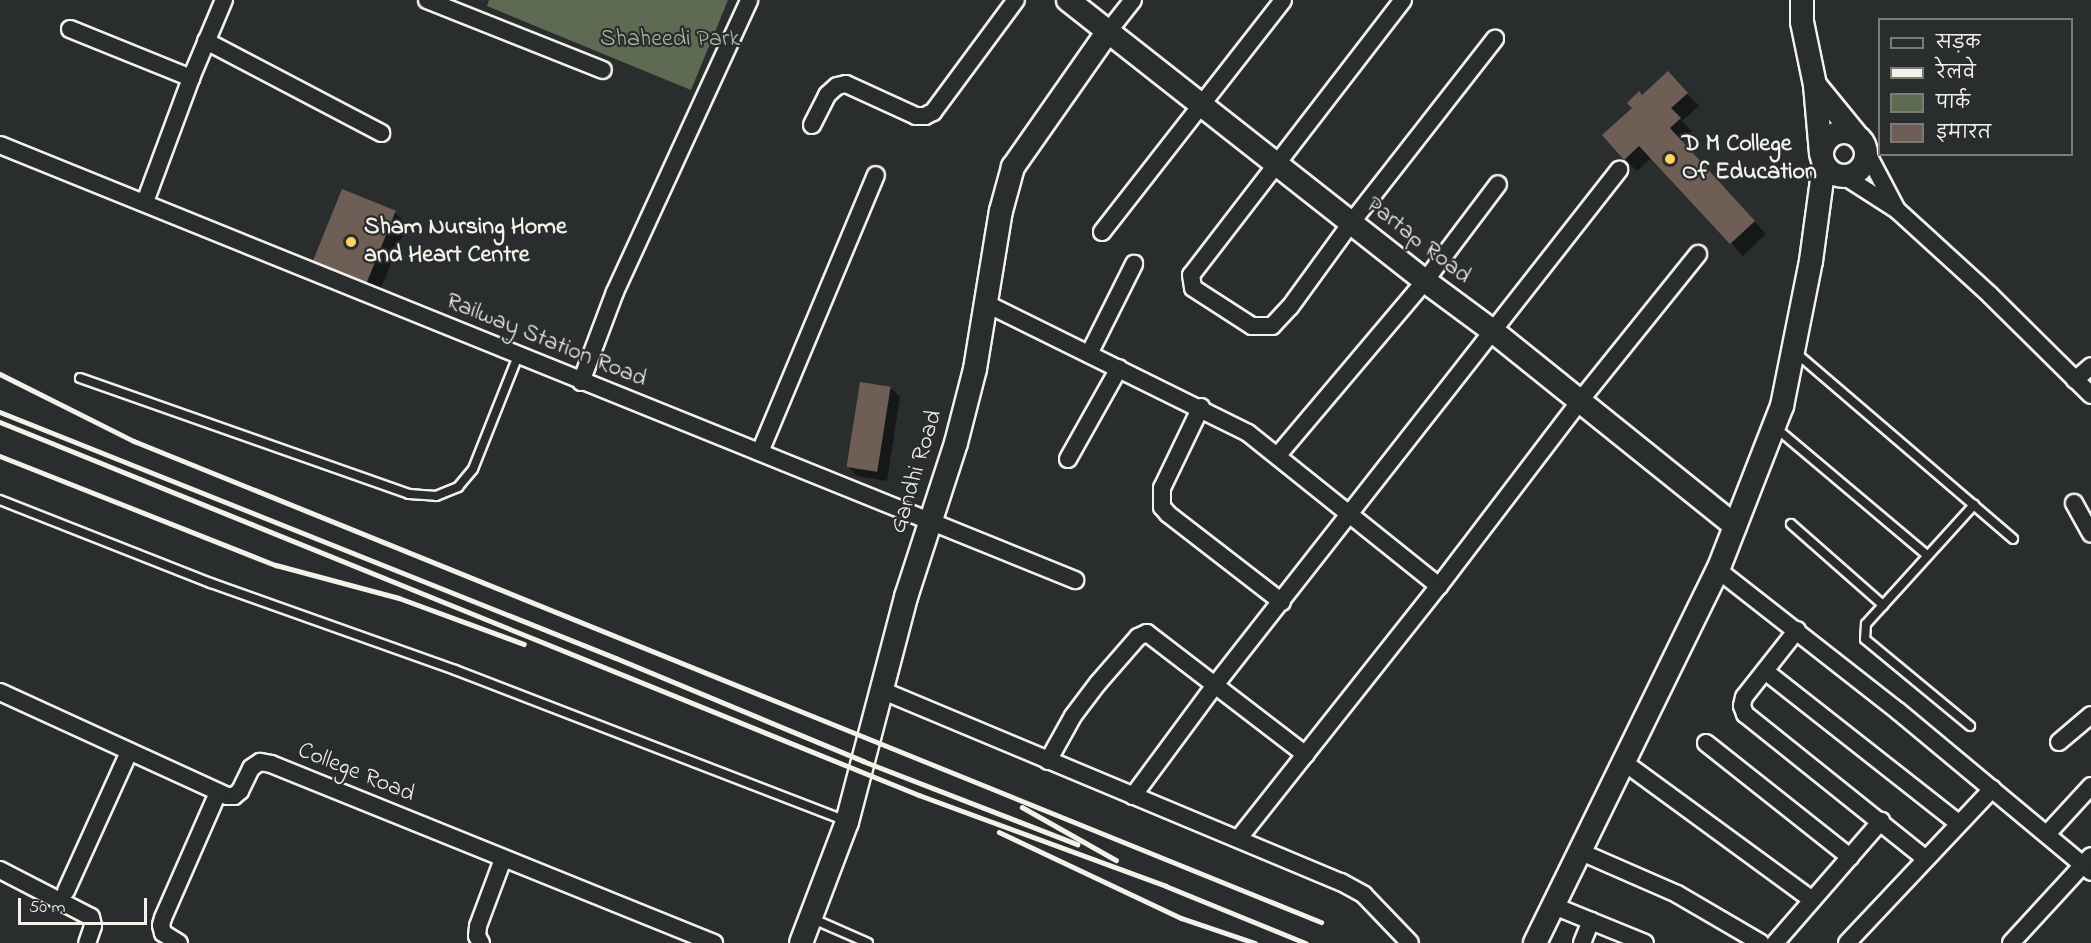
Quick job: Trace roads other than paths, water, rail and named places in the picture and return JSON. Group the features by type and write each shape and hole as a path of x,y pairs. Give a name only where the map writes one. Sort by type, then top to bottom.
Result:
{"street":[{"path":"145,202 191,78 224,0"},
{"path":"429,0 603,70"},
{"path":"581,382 615,292 750,0"},
{"path":"812,125 827,95 837,86 846,84 916,116 925,116 933,112 1016,0"},
{"name":"Partap Road","path":"1068,0 1274,164 1494,332 1735,526"},
{"path":"1107,33 1133,0"},
{"path":"1102,232 1283,0"},
{"path":"1403,0 1274,164 1191,275 1193,288 1252,326 1272,326 1290,307 1351,223 1495,39"},
{"path":"1802,0 1802,22 1815,85 1823,160 1833,173 1844,176 1897,210 1990,295 2091,395"},
{"path":"70,29 191,78"},
{"name":"Gandhi Road","path":"801,943 847,822 881,690 929,522 956,444 975,369 1001,211 1013,167 1107,33"},
{"path":"206,41 381,133"},
{"path":"1815,85 1863,142 1897,210"},
{"path":"1536,943 1718,570 1782,406 1811,261 1824,143 1832,134 1844,131 1855,134"},
{"name":"Railway Station Road","path":"0,145 1075,580"},
{"path":"1844,176 1856,173 1864,165 1867,153"},
{"path":"1133,796 1215,686 1619,170"},
{"path":"760,452 876,175"},
{"path":"1278,455 1425,281 1498,184"},
{"path":"1239,838 1439,586 1579,402 1698,254"},
{"path":"1089,354 1134,264"},
{"path":"987,304 1200,407 1248,433 1439,586"},
{"path":"2075,380 2091,366"},
{"path":"1068,459 1119,368"},
{"path":"1200,407 1162,489 1162,507 1282,602"},
{"path":"2074,503 2091,534"},
{"path":"1718,570 1797,630 2047,834 2088,864 2011,943"},
{"path":"1797,630 1744,697 1742,706 1745,714 1925,858"},
{"path":"1048,761 1073,716 1091,691 1143,633 1152,635 1306,755"},
{"path":"1765,671 1958,823"},
{"path":"881,690 1341,882 1364,895 1410,943"},
{"path":"0,692 218,793 162,918 163,933 179,943"},
{"path":"2059,742 2091,715"},
{"path":"1706,743 1850,857"},
{"path":"66,891 129,752"},
{"name":"College Road","path":"218,793 234,796 250,768 260,762 271,764 714,943"},
{"path":"1625,763 1812,900"},
{"path":"2047,834 2091,786"},
{"path":"1847,943 1992,789"},
{"path":"1775,943 1881,821"},
{"path":"1581,852 1677,894 1761,943"},
{"path":"481,943 477,936 478,926 503,859"},
{"path":"0,870 91,917 93,926 87,943"},
{"path":"1554,906 1645,943"},
{"path":"1582,943 1591,921"}],"lane":[{"path":"1794,351 2013,539"},
{"path":"81,378 409,494 436,496 458,487 473,469 518,356"},
{"path":"1774,427 1927,555"},
{"path":"0,500 211,583 454,670 847,822"},
{"path":"1970,726 1865,639 1866,624 1974,505"},
{"path":"1791,524 1883,604"},
{"path":"810,918 868,943"}],"railway":[{"path":"0,374 134,441 1321,922"},
{"path":"0,412 616,658 863,761 1077,844"},
{"path":"0,422 919,795 1166,886 1306,943"},
{"path":"0,456 276,565 399,598 524,644"},
{"path":"1022,807 1116,860"},
{"path":"999,832 1181,918 1255,943"}],"place":[{"name":"D M College Of Education","path":"1670,159"},
{"name":"Sham Nursing Home and Heart Centre","path":"351,242"}],"park label":[{"name":"Shaheedi Park","path":"670,40"}]}
